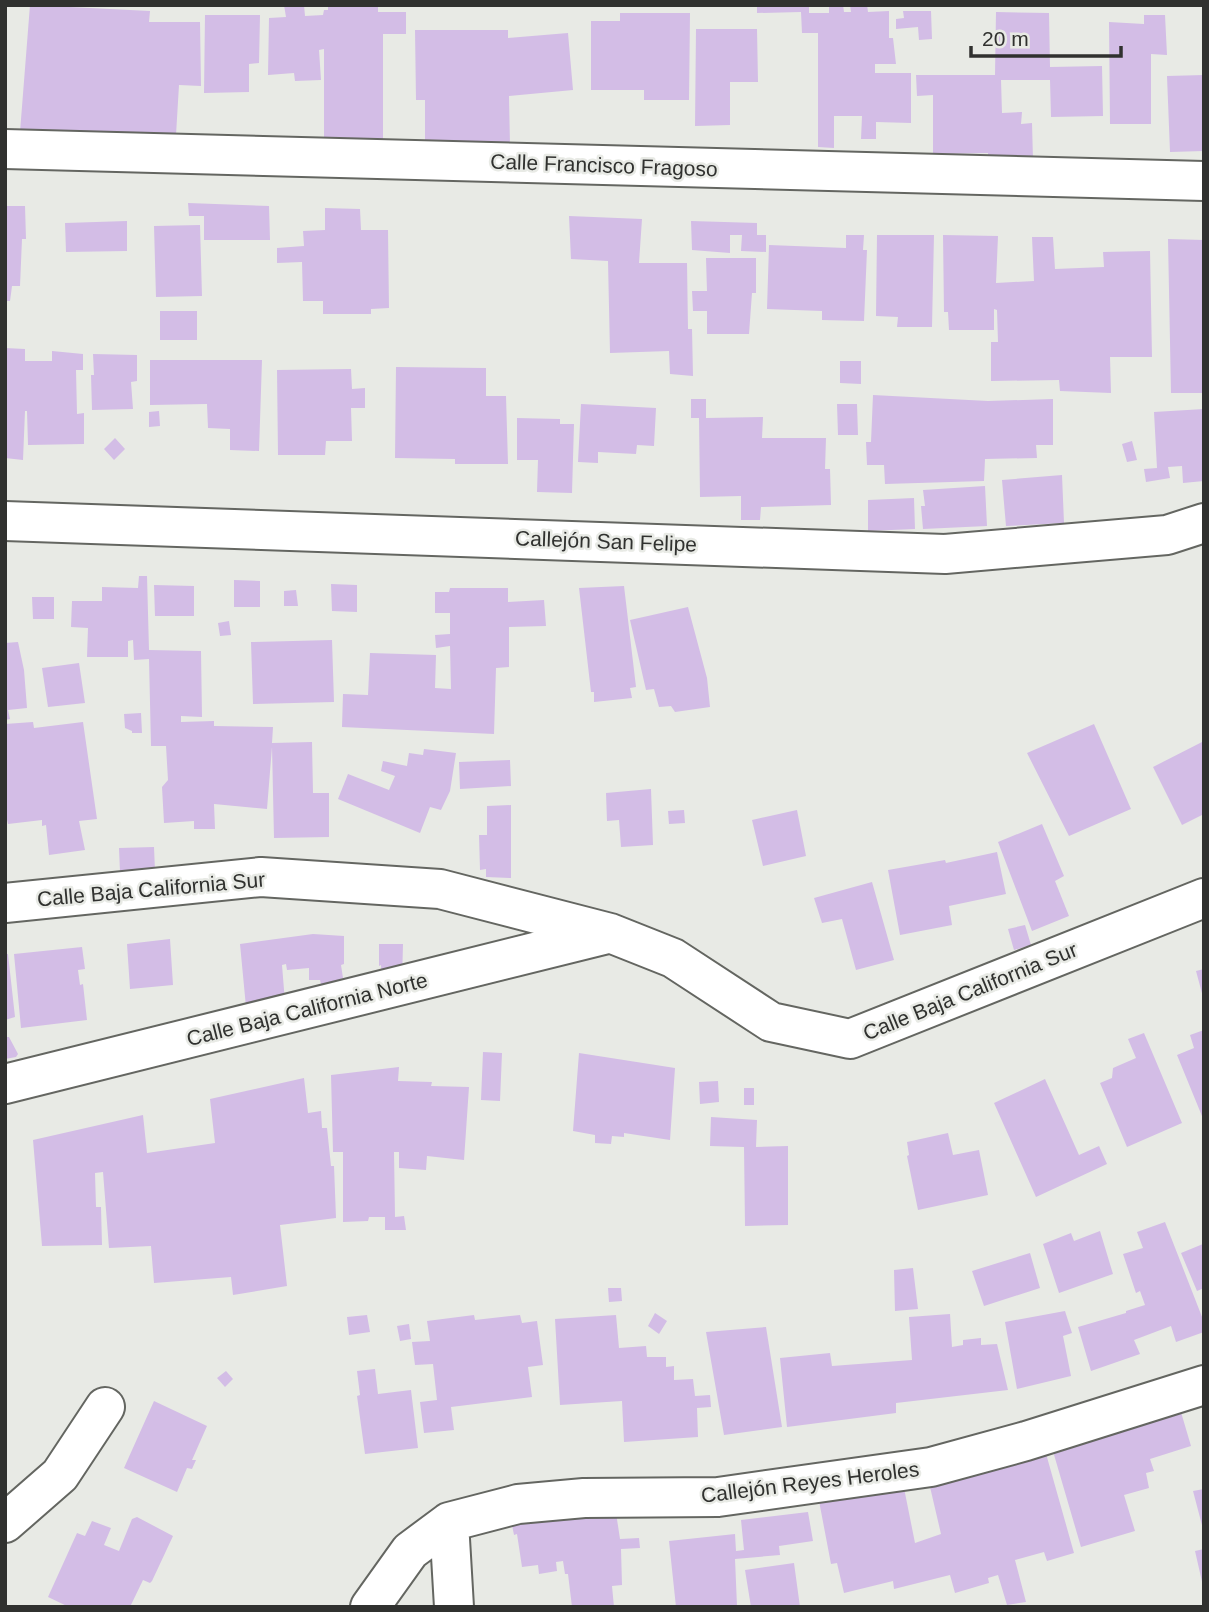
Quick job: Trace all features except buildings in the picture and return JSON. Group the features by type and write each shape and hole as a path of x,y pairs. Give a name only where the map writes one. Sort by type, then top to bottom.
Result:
{"street":[{"name":"Calle Francisco Fragoso","path":"5,149 1204,181"},
{"name":"Callejón San Felipe","path":"5,522 945,554 1167,535 1204,523"},
{"name":"Calle Baja California Sur","path":"5,903 261,877 440,889 610,933 673,958 771,1022 850,1039 1204,898"},
{"name":"Calle Baja California Norte","path":"5,1084 610,933"},
{"name":"Callejón Reyes Heroles","path":"450,1522 518,1504 584,1498 718,1497 931,1467 1026,1441 1204,1385"},
{"path":"5,1523 60,1475 105,1408"},
{"path":"370,1607 410,1551 450,1522"},
{"path":"450,1522 454,1607"}]}
